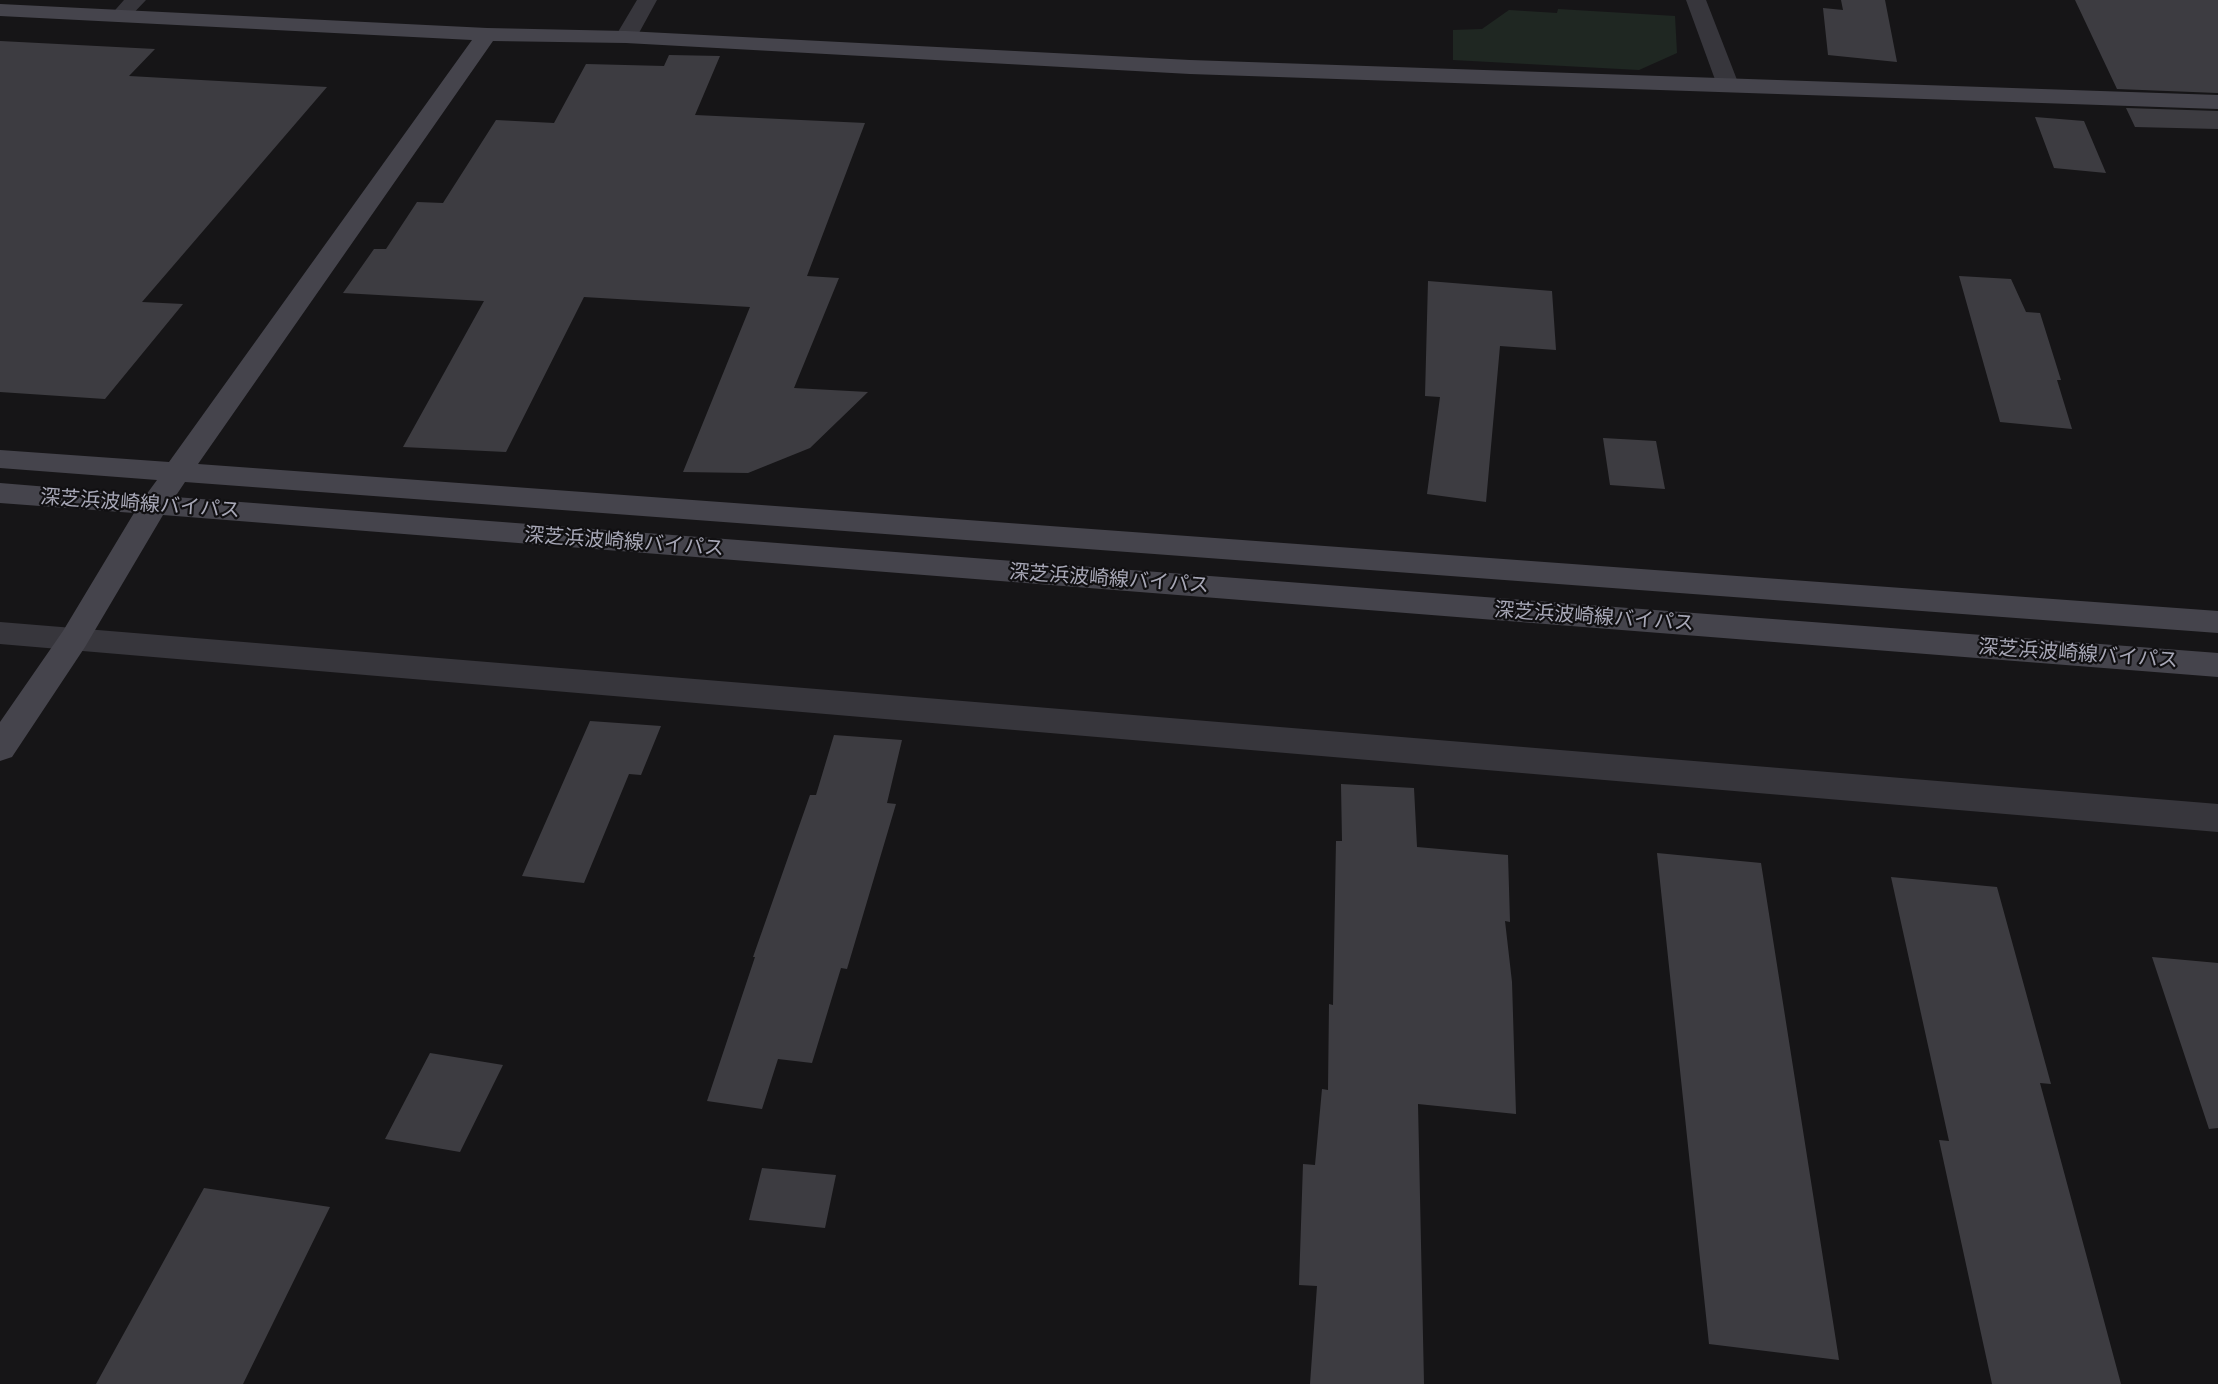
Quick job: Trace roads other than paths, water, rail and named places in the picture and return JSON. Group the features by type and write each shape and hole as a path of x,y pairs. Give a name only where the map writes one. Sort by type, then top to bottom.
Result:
{"street":[{"path":"119,17 136,0"},
{"path":"626,37 647,0"},
{"path":"1696,0 1728,85"},
{"path":"0,10 487,34 626,37 1190,67 2218,102"},
{"path":"0,748 74,639 154,505 487,34"},
{"name":"深芝浜波崎線バイパス","path":"0,459 2218,622"},
{"name":"深芝浜波崎線バイパス","path":"0,493 2218,665"},
{"path":"0,633 2218,818"}]}
